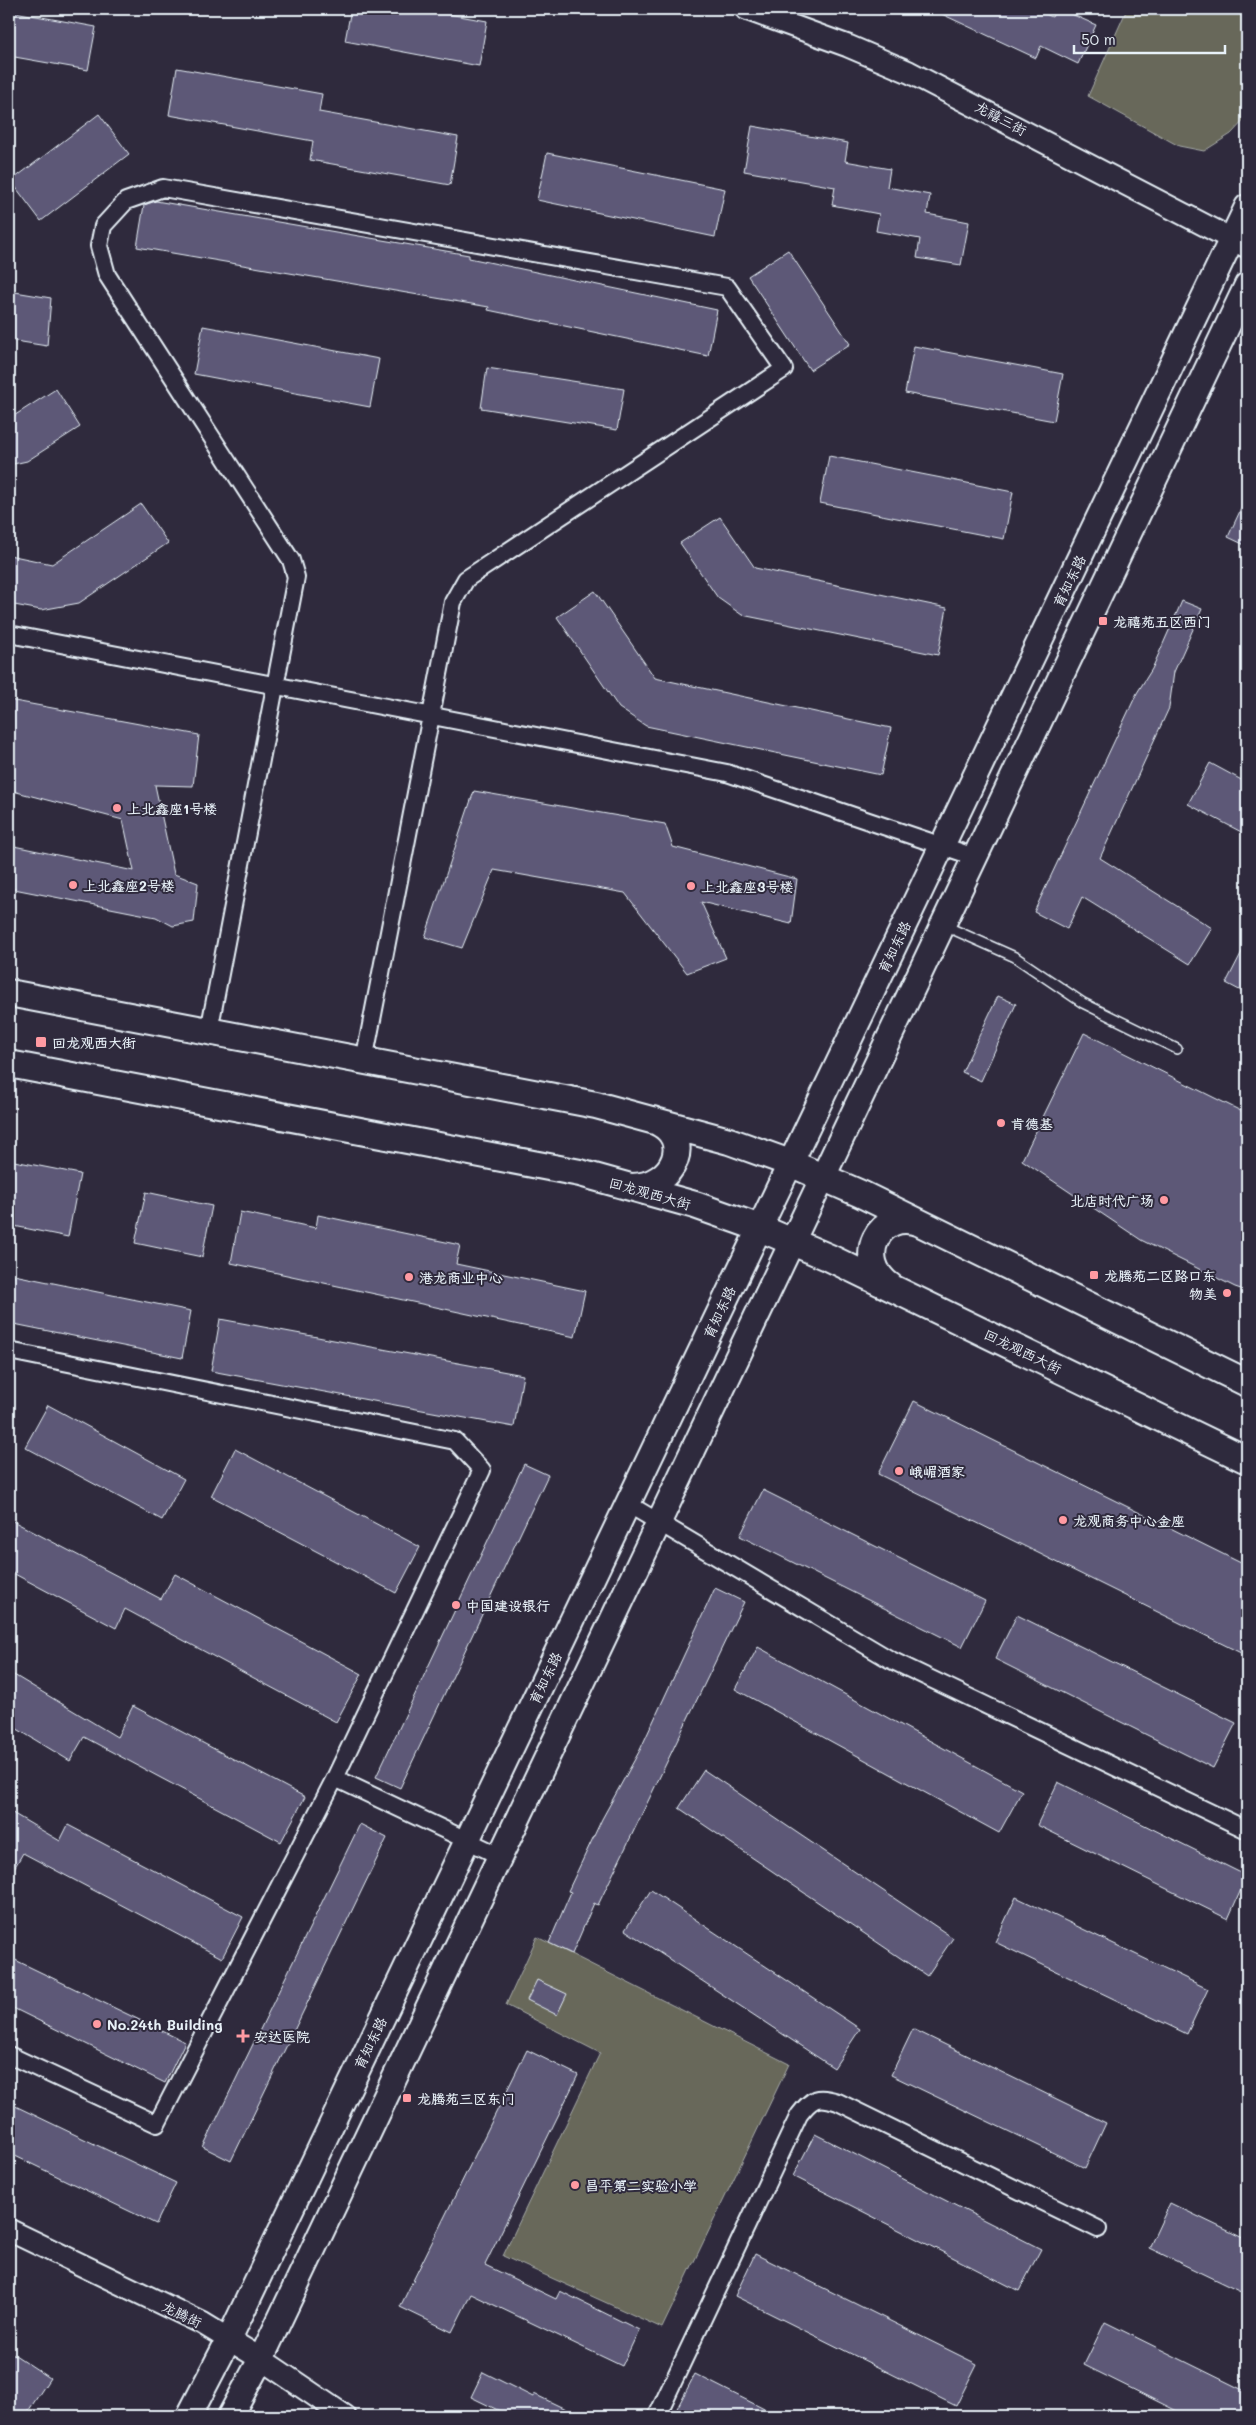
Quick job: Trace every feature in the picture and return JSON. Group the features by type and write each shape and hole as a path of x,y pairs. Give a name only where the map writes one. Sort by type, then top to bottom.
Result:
{"main road":[{"name":"育知东路","path":"189,2416 229,2339 943,846 1240,243 1247,207"},
{"path":"230,2416 261,2359 1247,285"},
{"path":"9,993 596,1106 729,1141 823,1177 1247,1383"},
{"name":"回龙观西大街","path":"9,1064 580,1173 695,1206 792,1241 1247,1460"},
{"path":"630,1187 639,1187 656,1182 673,1166 676,1152 672,1137 664,1126 652,1120"},
{"path":"893,1288 881,1278 873,1264 874,1241 882,1229 895,1222 909,1220 923,1224"}],"street":[{"name":"龙禧三街","path":"746,9 848,46 909,72 1240,243"},
{"path":"209,1031 296,577 291,560 107,275 98,246 103,226 126,201 163,188 727,287 784,369 466,579 453,602 364,1061"},
{"path":"9,634 727,773 975,857"},
{"path":"9,1351 455,1440 482,1470 336,1778 157,2124 9,2056"},
{"path":"628,1504 889,1659 1247,1830"},
{"path":"336,1778 500,1856"},
{"path":"657,2416 799,2115 809,2101 824,2097 838,2102 1098,2229"},
{"name":"龙腾街","path":"9,2230 202,2323 261,2359 345,2416"}],"lane":[{"path":"943,925 1014,957 1083,1003 1177,1049"}],"green space":[{"path":"1127,9 1247,9 1247,117 1231,134 1204,151 1179,146 1088,96"},
{"path":"537,1937 789,2064 662,2328 503,2256 600,2053 506,2005"}],"building":[{"path":"351,9 421,9 487,21 479,66 345,41"},
{"path":"931,9 1035,9 1052,17 1056,9 1060,9 1096,25 1078,64 1041,46 1036,58"},
{"path":"9,11 96,27 88,70 9,56"},
{"path":"177,68 322,94 319,112 458,137 450,185 310,160 313,141 169,115"},
{"path":"99,114 129,154 41,221 11,181"},
{"path":"752,126 848,143 845,161 890,169 887,187 930,195 927,214 969,222 961,265 917,258 920,239 876,231 879,214 832,205 835,187 744,171"},
{"path":"547,153 725,189 715,237 537,200"},
{"path":"156,201 469,255 469,258 717,310 708,356 488,310 489,307 137,247 144,205"},
{"path":"788,250 850,344 810,370 748,276"},
{"path":"9,291 51,298 47,346 9,340"},
{"path":"203,326 379,359 370,407 194,374"},
{"path":"914,346 1063,374 1054,421 905,393"},
{"path":"487,368 624,389 617,430 481,408"},
{"path":"56,389 80,427 27,461 9,465 9,419"},
{"path":"829,456 1013,492 1004,539 820,503"},
{"path":"1247,496 1247,546 1228,537"},
{"path":"141,504 168,543 79,603 41,610 9,604 9,555 52,564"},
{"path":"720,517 755,568 947,608 938,655 742,615 718,598 680,543"},
{"path":"595,591 655,678 891,728 881,775 646,726 619,708 557,617"},
{"path":"1182,601 1202,609 1174,672 1169,708 1100,858 1212,928 1190,964 1082,897 1067,929 1034,912 1137,693 1152,669"},
{"name":"上北鑫座1号楼","path":"9,700 199,735 193,786 155,785 174,874 198,883 194,922 173,926 156,917 9,888 9,845 134,871 123,820 9,790"},
{"path":"1210,763 1247,783 1247,835 1188,804"},
{"name":"上北鑫座3号楼","path":"474,791 665,824 673,847 797,879 791,924 701,902 726,958 687,973 625,893 494,870 462,948 425,937"},
{"path":"1247,942 1247,994 1226,983"},
{"path":"998,996 1016,1004 981,1081 962,1072"},
{"name":"北店时代广场","path":"1084,1033 1247,1114 1247,1291 1235,1287 1141,1240 1022,1160"},
{"path":"9,1160 80,1174 68,1237 9,1225"},
{"path":"146,1192 212,1206 202,1257 135,1243"},
{"name":"港龙商业中心","path":"240,1212 316,1228 318,1215 460,1245 456,1264 585,1291 575,1337 231,1263"},
{"path":"9,1274 191,1311 182,1358 9,1323"},
{"path":"220,1319 523,1375 514,1427 211,1371"},
{"name":"龙观商务中心金座","path":"914,1401 1247,1566 1247,1656 878,1474"},
{"path":"48,1405 184,1479 162,1520 25,1447"},
{"path":"235,1449 420,1547 396,1593 211,1496"},
{"path":"524,1464 548,1475 400,1788 376,1777"},
{"path":"763,1490 985,1601 962,1647 740,1536"},
{"path":"9,1519 161,1599 175,1574 362,1674 336,1722 125,1609 116,1628 9,1571"},
{"path":"715,1588 744,1602 598,1905 594,1903 572,1954 549,1943 571,1892 568,1891 602,1819 640,1750"},
{"path":"1017,1615 1236,1723 1213,1768 995,1659"},
{"path":"758,1647 1022,1791 999,1833 735,1689"},
{"path":"9,1672 117,1737 133,1706 305,1797 281,1842 84,1737 70,1761 9,1724"},
{"path":"704,1770 953,1938 927,1976 679,1808"},
{"path":"1058,1782 1247,1876 1228,1919 1037,1825"},
{"path":"9,1811 60,1841 68,1825 243,1917 222,1958 23,1853 9,1877"},
{"path":"360,1824 387,1838 231,2161 203,2147"},
{"path":"651,1890 860,2029 834,2068 625,1930"},
{"path":"1016,1897 1208,1989 1187,2034 995,1942"},
{"name":"No.24th Building","path":"9,1957 185,2042 165,2083 9,2006"},
{"path":"537,1980 567,1994 557,2015 527,2000"},
{"path":"913,2029 1106,2123 1085,2168 891,2075"},
{"path":"527,2050 578,2075 485,2265 556,2299 560,2291 639,2330 622,2366 471,2294 452,2332 400,2307"},
{"path":"9,2103 176,2183 156,2224 9,2153"},
{"path":"815,2134 1041,2249 1019,2291 793,2176"},
{"path":"1170,2203 1247,2240 1247,2295 1149,2248"},
{"path":"755,2254 977,2364 956,2406 735,2296"},
{"path":"1105,2322 1247,2392 1247,2416 1187,2416 1084,2365"},
{"path":"9,2351 50,2378 25,2416 9,2416"},
{"path":"483,2372 533,2397 534,2394 580,2416 510,2416 471,2397"},
{"path":"695,2374 778,2416 673,2416"}],"place":[{"name":"龙禧苑五区西门","path":"1103,621"},
{"name":"上北鑫座1号楼","path":"117,808"},
{"name":"上北鑫座2号楼","path":"73,885"},
{"name":"上北鑫座3号楼","path":"691,886"},
{"name":"回龙观西大街","path":"41,1042"},
{"name":"肯德基","path":"1001,1123"},
{"name":"北店时代广场","path":"1164,1200"},
{"name":"龙腾苑二区路口东","path":"1094,1275"},
{"name":"港龙商业中心","path":"409,1277"},
{"name":"物美","path":"1227,1293"},
{"name":"峨嵋酒家","path":"899,1471"},
{"name":"龙观商务中心金座","path":"1063,1520"},
{"name":"中国建设银行","path":"456,1605"},
{"name":"No.24th Building","path":"97,2024"},
{"name":"安达医院","path":"243,2036"},
{"name":"龙腾苑三区东门","path":"407,2098"},
{"name":"昌平第二实验小学","path":"575,2185"}]}
